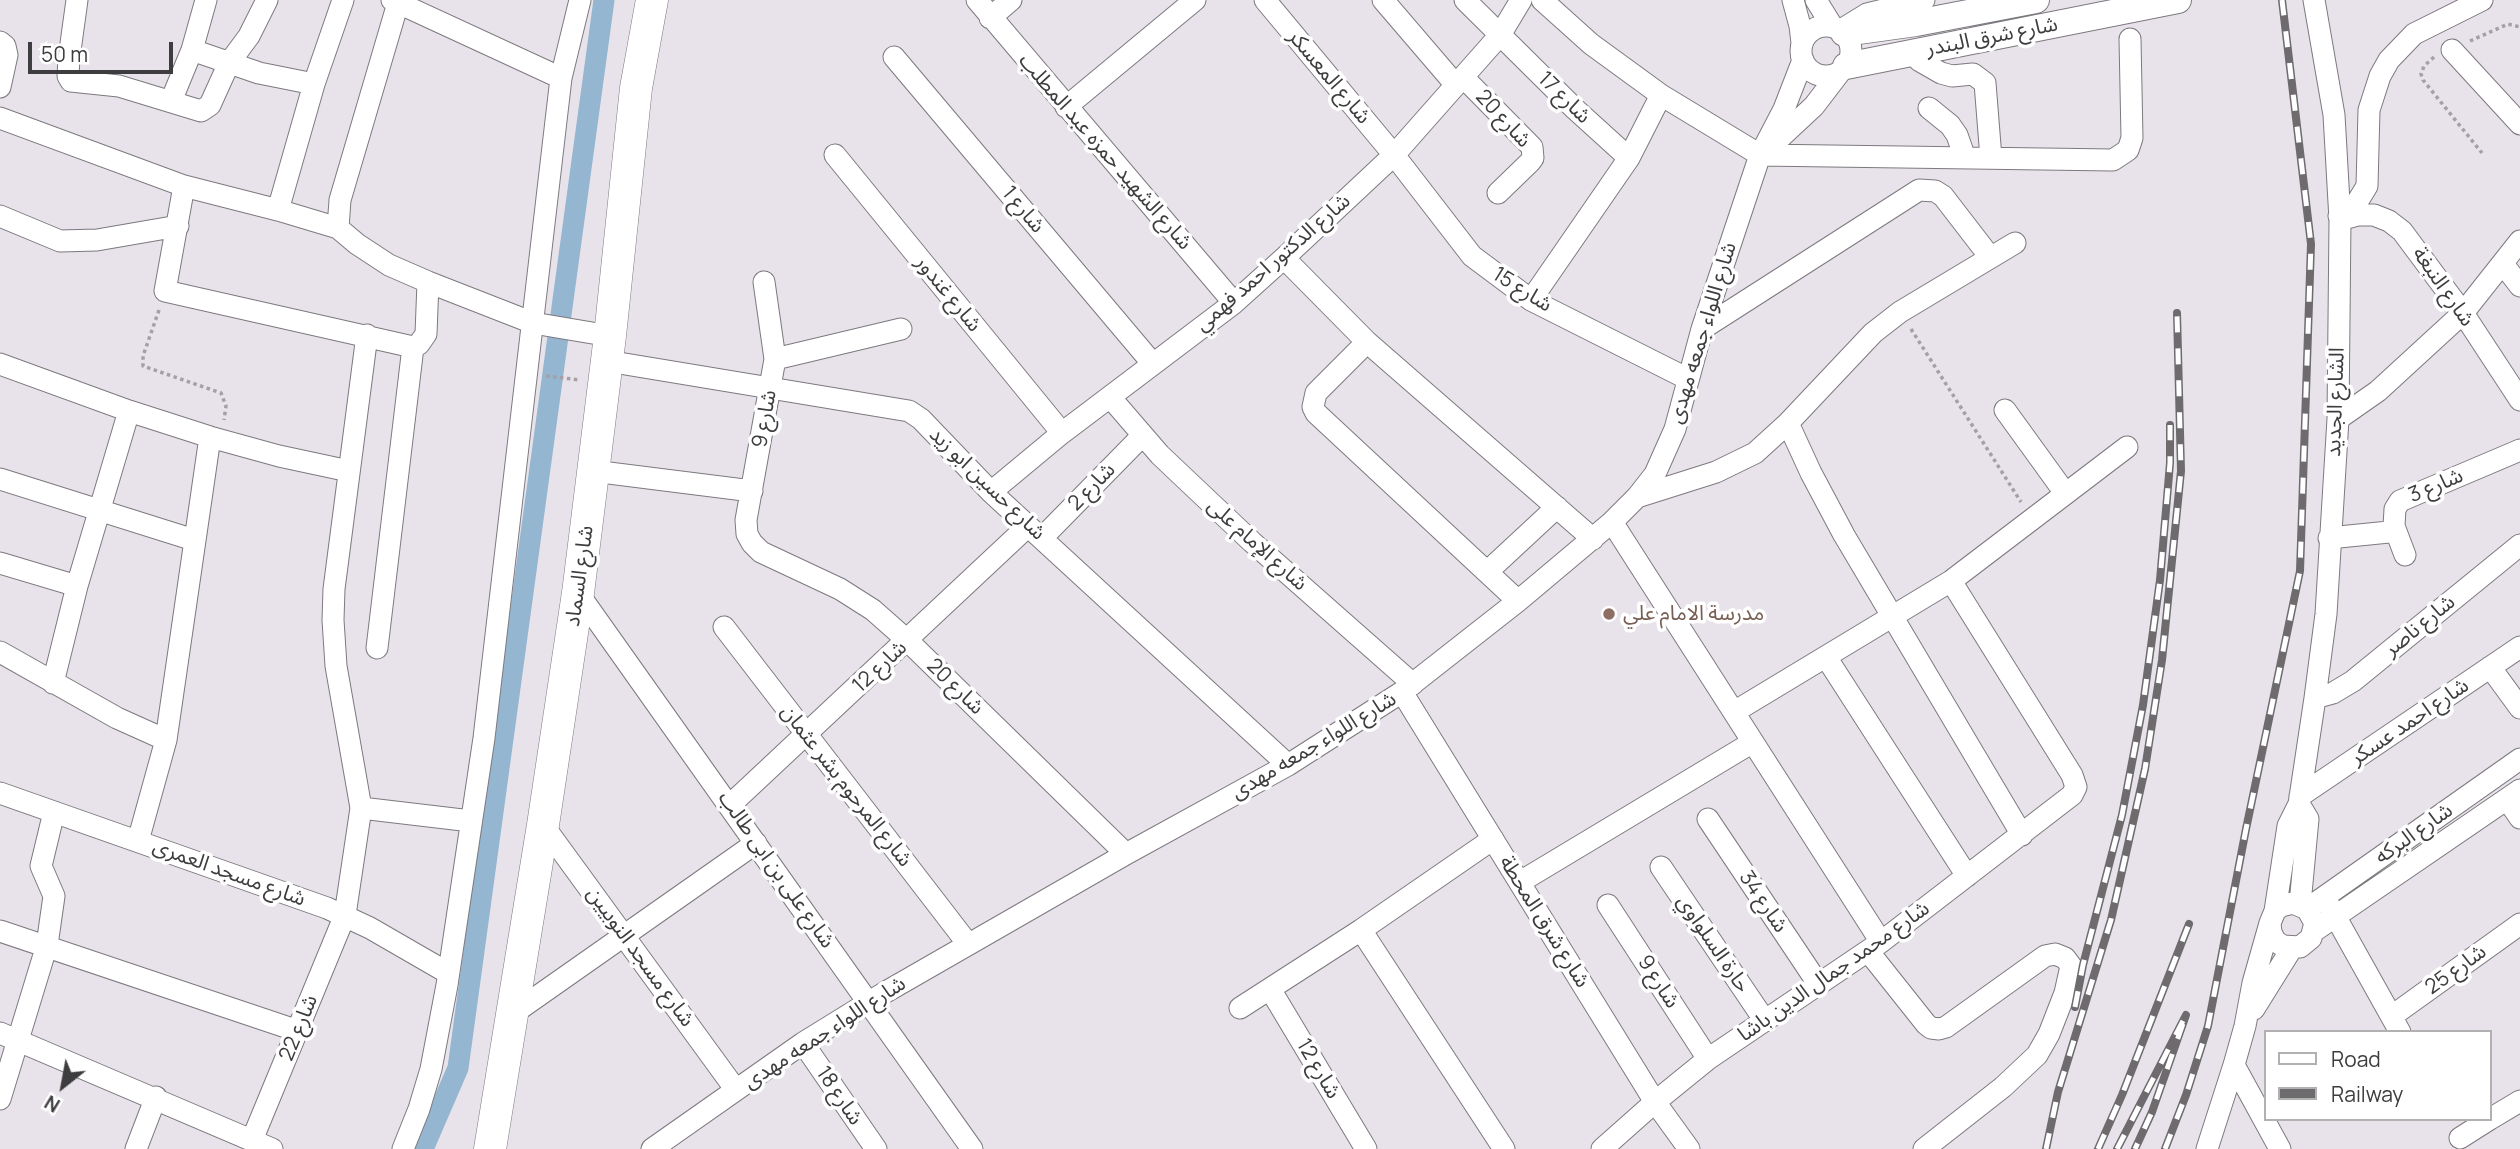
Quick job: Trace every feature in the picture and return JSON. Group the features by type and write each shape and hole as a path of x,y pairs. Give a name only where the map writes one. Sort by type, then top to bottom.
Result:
{"highway":[{"name":"شارع السماد","path":"490,1149 578,593 593,471 600,343 636,88 652,0"}],"main road":[{"name":"شارع شرق البندر","path":"1839,30 1916,23 2036,0"},
{"name":"شارع شرق البندر","path":"1843,69 2178,0"}],"street":[{"path":"77,0 68,58 69,79 119,86 195,111 201,111 210,105 229,62 248,36 267,0"},
{"path":"171,101 192,50 206,0"},
{"path":"278,210 314,84 343,0"},
{"path":"403,1149 431,1069 448,973 542,324 561,78 580,0"},
{"name":"شارع الشهيد حمزه عبد المطلب","path":"977,0 1234,303"},
{"path":"990,18 1011,0"},
{"path":"1066,107 1195,0"},
{"name":"شارع المعسكر","path":"1265,0 1394,155"},
{"name":"شارع 20","path":"1383,0 1459,81 1532,147 1531,162 1498,193"},
{"path":"1465,0 1500,35"},
{"name":"شارع الدكتور احمد فهمي","path":"991,492 1062,433 1234,303 1394,155 1500,35 1521,0"},
{"path":"1542,0 1591,44 1661,95 1760,155 2113,160 2124,155 2132,138 2130,39"},
{"path":"1793,0 1800,26 1802,52 1814,73 1832,75 1843,69"},
{"path":"1760,155 1800,121 1843,69 1851,49 1816,0"},
{"path":"1802,52 1806,35 1814,28 1839,30 1867,14 1924,0"},
{"name":"الشارع الجديد","path":"2207,1149 2245,1026 2253,983 2272,917 2288,826 2300,800 2326,614 2338,419 2340,218 2334,115 2314,0"},
{"path":"2340,218 2356,204 2367,186 2369,110 2376,84 2389,60 2414,34 2482,0"},
{"path":"0,118 184,186 338,228 340,200 395,1 433,9 561,78"},
{"name":"شارع 17","path":"1500,35 1629,158"},
{"path":"0,42 5,46 6,55 0,87"},
{"path":"192,50 259,73 314,84"},
{"path":"2452,50 2520,124"},
{"name":"شارع اللواء جمعه مهدى","path":"652,1149 803,1043 869,1002 1126,854 1288,765 1407,688 1518,601 1612,522 1656,474 1675,429 1702,329 1760,155 1784,109 1802,52"},
{"path":"1912,53 1941,73 1952,76 1973,74 1985,83 1991,158"},
{"name":"شارع 1","path":"894,57 1153,364"},
{"path":"1531,300 1629,158 1661,95"},
{"path":"1929,108 1950,125 1962,146 1965,158"},
{"name":"شارع غندور","path":"835,155 1062,433"},
{"name":"شارع 15","path":"1394,155 1472,256 1531,300 1688,379"},
{"path":"184,186 165,291 413,347 419,344 426,334 428,282"},
{"path":"1702,329 1919,190 1935,191 1943,196 1990,257"},
{"name":"شارع النبغة","path":"2340,218 2374,215 2396,226 2463,313 2520,400"},
{"path":"0,216 60,241 97,240 178,226"},
{"name":"شارع حسين ابو زيد","path":"338,228 389,265 428,282 600,343 770,389 909,411 921,419 991,492 1288,765"},
{"path":"2338,419 2378,391 2463,313 2520,241"},
{"path":"1637,497 1716,472 1755,453 1788,424 1873,333 1900,312 2015,243"},
{"path":"1283,258 1367,342 1593,539"},
{"path":"2503,264 2520,286"},
{"name":"شارع 9","path":"761,552 747,534 746,520 775,359 764,282"},
{"path":"775,359 901,330"},
{"name":"شارع 22","path":"252,1140 345,915 361,808 335,666 333,620 334,589 367,335"},
{"path":"1367,342 1316,393 1313,407 1324,421 1518,601"},
{"path":"377,648 413,347"},
{"path":"0,364 129,411 215,438 292,460 349,471"},
{"name":"شارع الإمام على","path":"1110,397 1142,436 1407,688"},
{"path":"2005,410 2065,493"},
{"path":"53,683 77,586 129,411"},
{"path":"1788,424 1838,523 2022,835"},
{"name":"شارع 2","path":"1035,532 1142,436"},
{"path":"138,841 166,740 194,540 215,438"},
{"path":"1734,712 1951,581 2127,447"},
{"name":"شارع 3","path":"2329,538 2385,534 2394,526 2400,501 2520,450"},
{"path":"593,471 752,491"},
{"path":"0,479 194,540"},
{"path":"1487,572 1557,507"},
{"path":"1612,522 1753,742 1875,947 1926,1024 1939,1029 2045,956 2055,954 2065,958 2071,966 2065,993 2049,1034 2037,1055 2003,1087 1924,1149"},
{"path":"2394,526 2405,555"},
{"name":"شارع 12","path":"729,806 908,641 1035,532"},
{"name":"شارع ناصر","path":"2315,698 2353,681 2520,545"},
{"name":"شارع 20","path":"761,552 840,589 873,610 1126,854"},
{"path":"0,563 77,586"},
{"name":"شارع محمد جمال الدين باشا","path":"1602,1149 1708,1059 1875,947 2070,799 2076,787 2072,775 1951,581"},
{"name":"شارع على بن ابى طالب","path":"578,593 972,1149"},
{"name":"شارع المرحوم بشر عثمان","path":"724,627 968,944"},
{"name":"شارع احمد عسكر","path":"2300,800 2520,647"},
{"path":"0,652 117,718 166,740"},
{"path":"1826,657 1967,876"},
{"path":"2490,667 2520,708"},
{"name":"شارع شرق المحطة","path":"1407,688 1493,839 1655,1102 1689,1149"},
{"path":"1520,882 1753,742"},
{"name":"شارع البركه","path":"2311,903 2520,759"},
{"name":"شارع مسجد العمرى","path":"0,793 345,915 448,973"},
{"path":"2514,795 2520,818"},
{"name":"شارع البركه","path":"2314,931 2514,795"},
{"name":"الشارع الجديد","path":"2300,800 2308,819 2311,903"},
{"path":"361,808 471,821"},
{"path":"0,1099 10,1037 47,945 54,896 41,866 54,812"},
{"name":"شارع 34","path":"1708,819 1819,985"},
{"name":"شارع مسجد النوبيين","path":"543,825 625,934 736,1090"},
{"path":"1240,1008 1362,930 1493,839"},
{"path":"511,1015 756,843"},
{"name":"حارة السلواوي","path":"1661,867 1765,1021"},
{"path":"2311,903 2314,931 2306,944 2292,948 2275,941 2271,932 2272,917 2286,904 2311,903 2336,917 2396,1024"},
{"name":"شارع 9","path":"1608,905 1708,1059"},
{"name":"شارع 25","path":"2396,1024 2520,924"},
{"path":"1362,930 1504,1149"},
{"path":"0,931 298,1031"},
{"name":"الشارع الجديد","path":"2245,1026 2292,948"},
{"name":"شارع 12","path":"1270,989 1366,1149"},
{"path":"10,1037 156,1097 272,1149"},
{"name":"شارع 18","path":"803,1043 876,1149"},
{"path":"2234,1065 2264,1120"},
{"path":"136,1149 156,1097"},
{"path":"2492,1118 2520,1101"},
{"path":"2265,1121 2280,1149"},
{"path":"2458,1135 2486,1121"}],"path":[{"path":"165,291 142,363 148,369 221,393 226,406 215,438"},
{"path":"1900,312 2032,519"},
{"path":"536,374 578,380"}],"waterway":[{"path":"423,1149 458,1068 604,0"}],"railway":[{"path":"2165,1149 2208,1026 2300,571 2311,244 2282,0"},
{"path":"2046,1149 2058,1092 2111,920 2145,769 2162,660 2181,471 2177,313"},
{"path":"2075,1007 2083,965 2122,815 2143,705 2160,580 2170,463 2170,425"},
{"path":"2098,1149 2189,924"},
{"path":"2117,1149 2186,1015 2152,1112 2135,1149"}],"place":[{"name":"مدرسة الامام علي","path":"1609,614"}]}
